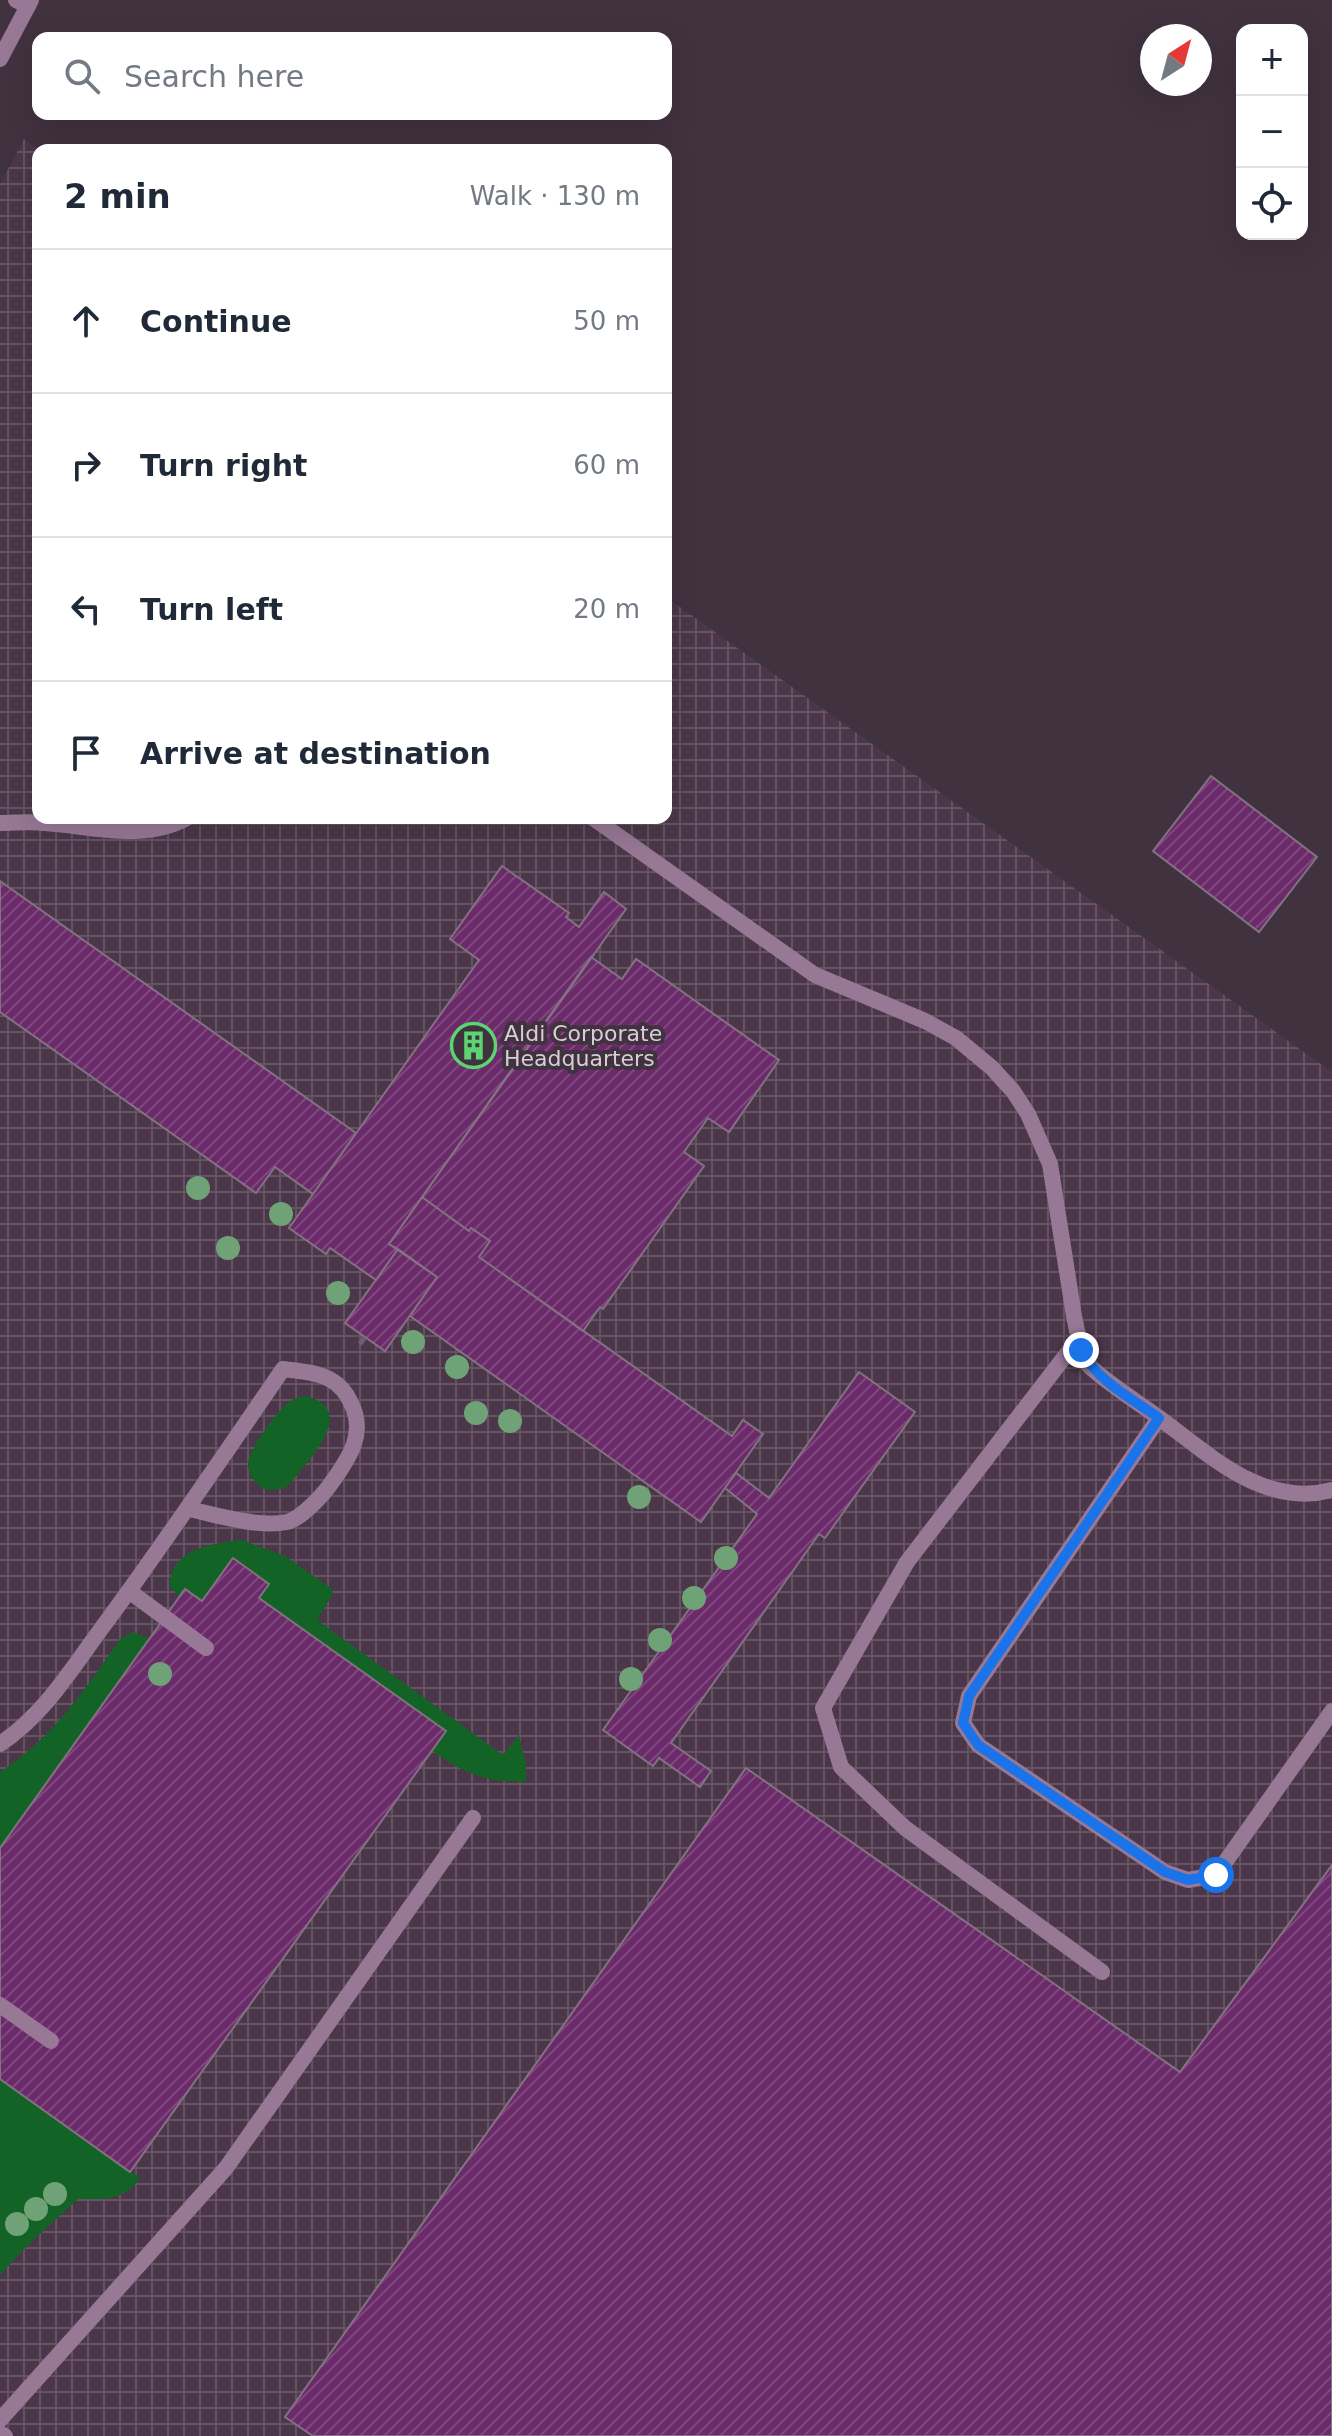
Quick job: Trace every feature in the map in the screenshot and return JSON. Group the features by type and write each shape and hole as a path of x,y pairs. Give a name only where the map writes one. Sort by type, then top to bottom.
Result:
{"street":[{"path":"0,59 25,2"},
{"path":"0,823 32,822"},
{"path":"61,824 145,832 172,824"},
{"path":"601,824 815,975 925,1021 956,1038 992,1068 1028,1114 1050,1164 1081,1350 1088,1365 1251,1482 1296,1494 1332,1490"},
{"path":"1079,1338 907,1562 823,1708 841,1767 905,1828 1102,1972"},
{"path":"0,1744 41,1710 189,1509 283,1369 331,1379 346,1393 356,1412 358,1434 348,1459 324,1493 309,1507 288,1522 250,1522 189,1509"},
{"path":"1159,1418 969,1696 963,1723 978,1745 1165,1872 1188,1880 1216,1875 1332,1711"},
{"path":"129,1591 206,1648"},
{"path":"0,2420 226,2168 473,1818"},
{"path":"0,2005 51,2041"}],"path":[{"path":"360,1344 364,1338"}],"shaded area":[{"path":"24,139 32,145 32,824 672,824 672,601 1332,1072 1332,2436 0,2436 0,184"}],"green space":[{"path":"306,1396 322,1403 329,1412 325,1436 290,1484 283,1489 266,1490 250,1474 248,1466 252,1451 270,1422 284,1407"},
{"path":"242,1540 285,1556 331,1588 333,1594 317,1620 503,1755 519,1735 526,1764 526,1782 476,1775 432,1751 446,1731 259,1598 269,1584 233,1558 202,1601 185,1590 180,1597 170,1587 172,1574 185,1556 206,1546"},
{"path":"133,1632 150,1639 0,1848 0,1772 52,1728 120,1639"},
{"path":"0,2079 140,2178 127,2191 113,2198 78,2199 0,2275"}],"building":[{"path":"1211,776 1317,857 1259,932 1153,851"},
{"name":"Aldi Corporate Headquarters","path":"502,866 569,913 566,917 579,927 604,892 626,909 389,1244 398,1249 376,1280 330,1248 326,1254 289,1228 479,960 450,939"},
{"path":"0,881 356,1133 313,1194 275,1167 256,1193 0,1012"},
{"path":"591,957 622,979 636,959 779,1060 729,1132 708,1118 684,1152 704,1166 603,1309 600,1307 583,1331 479,1257 490,1241 471,1228 469,1231 422,1197"},
{"path":"422,1197 469,1231 471,1228 490,1241 479,1257 732,1436 743,1420 763,1434 701,1522 410,1316 437,1277 389,1244"},
{"path":"398,1249 437,1277 385,1351 345,1323"},
{"path":"859,1372 915,1412 825,1538 819,1534 671,1743 711,1771 700,1787 659,1758 653,1766 603,1730 757,1514 725,1488 736,1473 769,1498"},
{"path":"233,1558 269,1584 259,1598 446,1731 130,2172 0,2079 0,1848 185,1589 202,1601"},
{"path":"746,1768 1180,2072 1332,1865 1332,2436 313,2436 285,2417"}],"place":[{"name":"Aldi Corporate Headquarters","path":"473,1046"}],"route":[{"path":"1081,1350 1088,1365 1100,1376 1159,1418 969,1696 963,1723 978,1745 1165,1872 1188,1880 1216,1875"}]}
